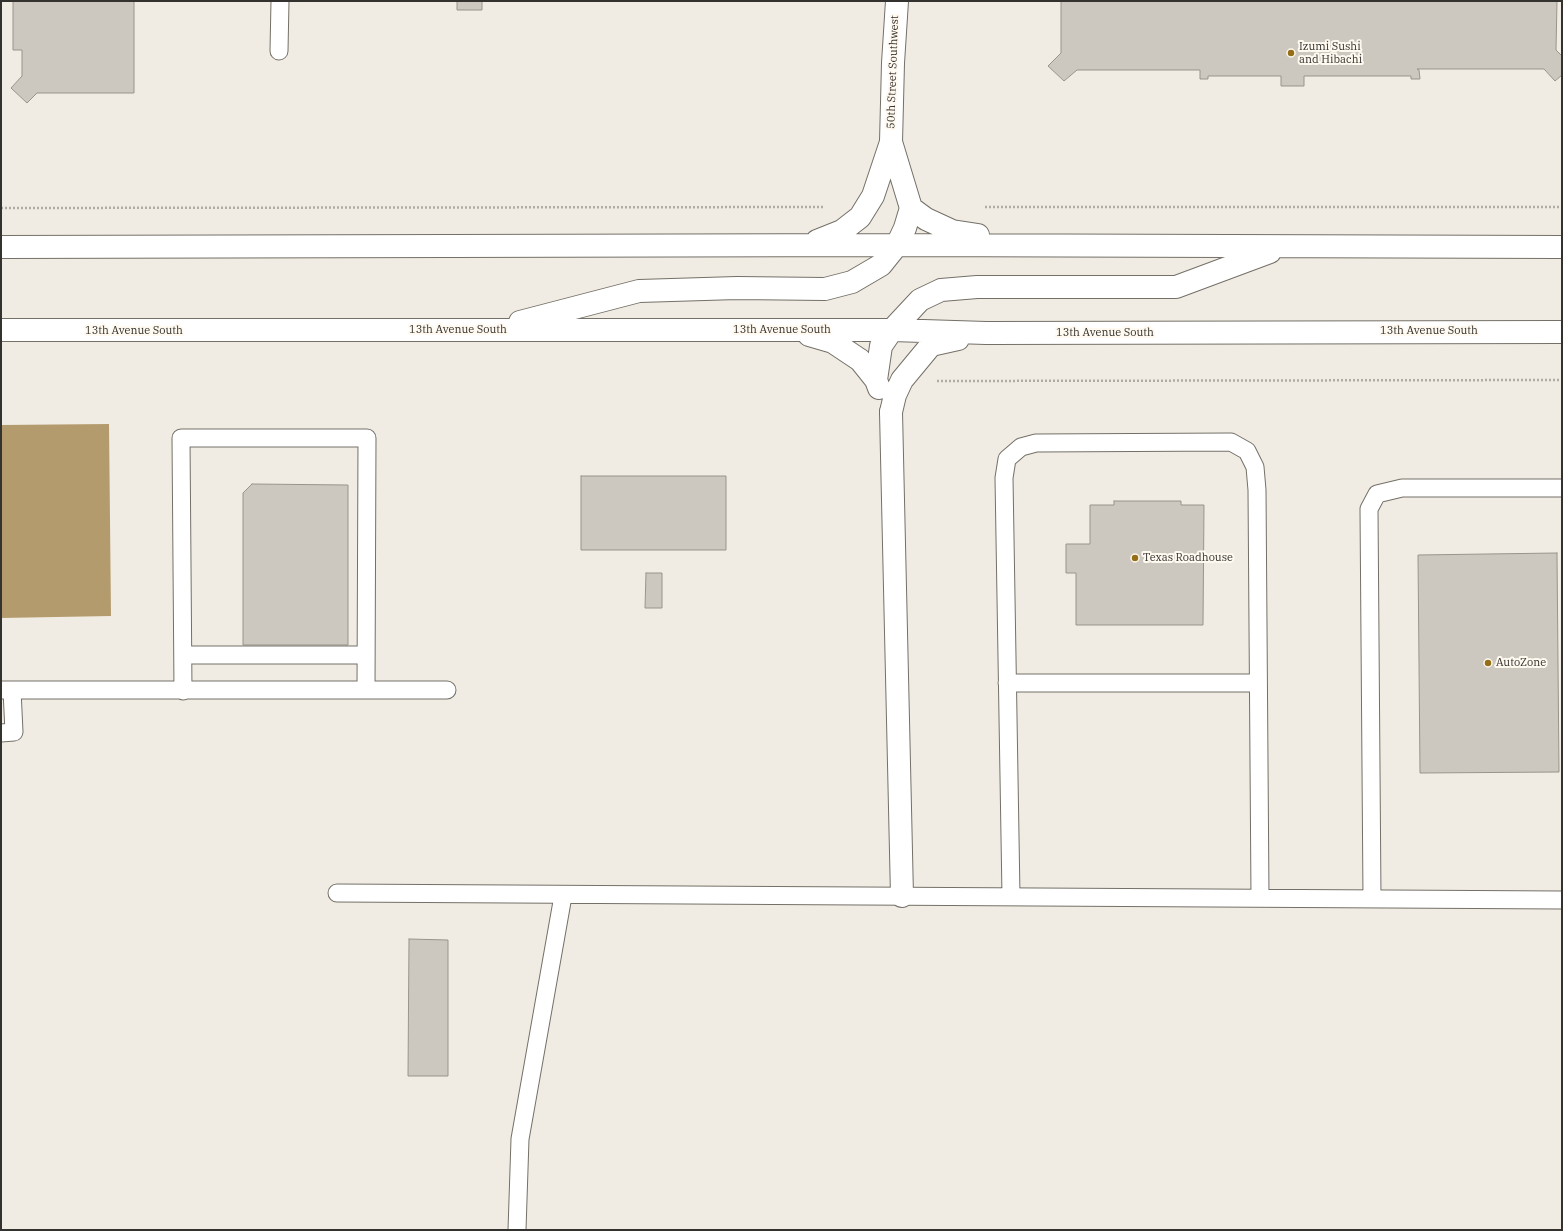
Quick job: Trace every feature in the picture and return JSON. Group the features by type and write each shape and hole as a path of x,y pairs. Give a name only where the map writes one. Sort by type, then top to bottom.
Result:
{"main road":[{"name":"50th Street Southwest","path":"891,142 896,1"},
{"path":"490,330 638,290 737,288 825,289 852,282 881,265 897,244 905,228 911,208 891,142"},
{"path":"803,245 842,231 860,217 873,196 891,142"},
{"path":"911,208 926,219 952,231 1044,246"},
{"path":"1,247 897,244 1044,246 1562,247"},
{"path":"876,380 881,346 892,330 920,300 941,290 977,287 1176,287 1284,246"},
{"name":"13th Avenue South","path":"1,330 892,330 986,333 1562,332"},
{"path":"794,330 833,342 860,360 876,380 891,412"},
{"path":"902,896 891,412 895,395 902,380 931,345 986,333"}],"lane":[{"path":"279,51 280,1"},
{"path":"183,690 181,438 367,438 366,690"},
{"path":"1011,896 1004,478 1007,459 1021,447 1036,443 1231,442 1247,451 1255,467 1257,490 1260,897"},
{"path":"1372,898 1369,509 1377,494 1402,488 1562,488"},
{"path":"183,655 366,654"},
{"path":"1007,683 1258,682"},
{"path":"1,733 14,732 6,690 447,690"},
{"path":"337,893 563,896 1011,896 1562,900"},
{"path":"517,1230 520,1139 563,896"}],"path":[{"path":"1,208 832,207"},
{"path":"984,207 1562,207"},
{"path":"936,381 1562,380"}],"shaded area":[{"path":"109,424 111,616 1,618 1,425"}],"building":[{"path":"13,1 134,1 134,93 37,93 27,103 11,88 22,76 22,50 13,50"},
{"path":"457,1 482,1 482,10 457,10"},
{"path":"1060,1 1557,1 1556,50 1562,56 1562,75 1555,81 1544,69 1417,69 1419,70 1420,79 1411,79 1411,76 1304,76 1304,86 1281,86 1281,76 1208,76 1208,79 1200,79 1200,70 1077,70 1064,81 1048,66 1061,53"},
{"path":"581,476 726,476 726,550 581,550"},
{"path":"252,484 348,485 348,645 243,645 243,493"},
{"name":"Texas Roadhouse","path":"1114,501 1181,501 1181,505 1204,505 1203,625 1076,625 1076,573 1066,573 1066,544 1090,544 1090,505 1114,505"},
{"name":"AutoZone","path":"1557,553 1559,772 1420,773 1418,555"},
{"path":"646,573 662,573 662,608 645,608"},
{"path":"409,939 448,940 448,1076 408,1076"}],"place":[{"name":"Izumi Sushi and Hibachi","path":"1291,53"},
{"name":"Texas Roadhouse","path":"1135,558"},
{"name":"AutoZone","path":"1488,663"}]}
